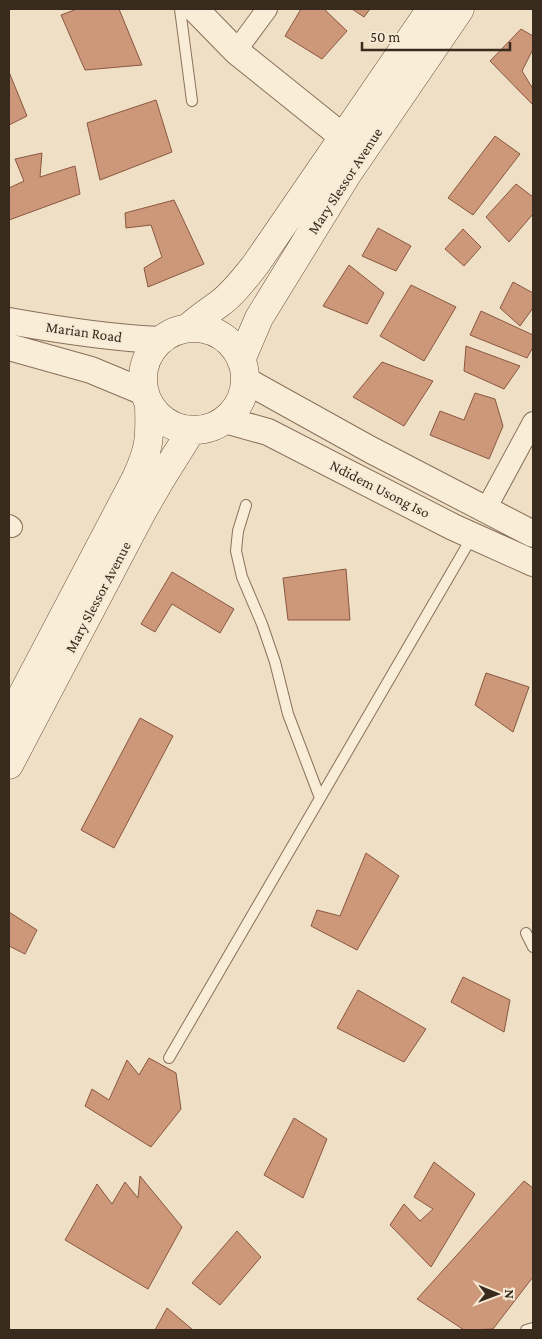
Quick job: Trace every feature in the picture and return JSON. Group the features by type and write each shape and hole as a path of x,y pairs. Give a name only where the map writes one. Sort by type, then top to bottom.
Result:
{"main road":[{"name":"Mary Slessor Avenue","path":"188,328 220,304 256,264 431,9"},
{"name":"Mary Slessor Avenue","path":"243,370 259,318 348,173 460,9"},
{"path":"188,328 204,329 220,335 232,345 243,370 242,395 236,409 225,420 209,429 191,431 174,427 160,418 146,398 143,372 149,355 161,340 174,332 188,328"},
{"name":"Mary Slessor Avenue","path":"9,720 145,458 150,438 146,398"},
{"name":"Mary Slessor Avenue","path":"9,765 142,512 160,479 191,431"}],"street":[{"path":"195,9 236,51 343,137"},
{"path":"236,51 267,9"},
{"name":"Marian Road","path":"9,320 73,332 161,340"},
{"path":"9,348 91,370 146,398"},
{"name":"Ndidem Usong Iso","path":"243,370 323,423 533,534"},
{"name":"Ndidem Usong Iso","path":"225,420 268,432 473,536 533,563"},
{"path":"486,509 533,422"}],"lane":[{"path":"180,9 192,101"},
{"path":"246,505 238,532 236,551 242,577 262,624 275,662 288,714 320,798"},
{"path":"169,1058 473,536"},
{"path":"526,932 533,947"},
{"path":"526,1330 533,1328"}],"building":[{"path":"77,9 119,9 142,65 85,70 61,15"},
{"path":"301,9 324,9 347,31 322,59 285,36"},
{"path":"352,9 370,9 364,17"},
{"path":"521,29 533,36 533,49 522,71 533,89 533,105 490,61"},
{"path":"9,72 27,116 9,125"},
{"path":"156,100 172,152 100,180 87,123"},
{"path":"495,136 520,154 473,215 448,198"},
{"path":"42,153 40,177 75,166 80,194 9,220 9,188 24,181 15,159"},
{"path":"516,184 533,197 533,214 509,242 486,217"},
{"path":"174,200 204,264 148,287 144,268 162,257 151,225 126,228 125,213"},
{"path":"378,228 411,246 396,271 362,256"},
{"path":"463,229 481,247 464,266 445,249"},
{"path":"349,265 384,293 367,324 323,306"},
{"path":"513,282 533,293 533,308 520,326 500,308"},
{"path":"411,285 456,307 424,361 380,336"},
{"path":"481,311 533,335 533,347 527,358 470,335"},
{"path":"466,346 520,366 504,389 464,371"},
{"path":"382,362 433,381 404,426 353,397"},
{"path":"475,393 495,399 503,426 489,459 430,435 440,411 464,420"},
{"path":"346,569 350,620 288,620 283,578"},
{"path":"172,572 234,609 220,633 172,604 155,632 141,624"},
{"path":"486,673 529,687 513,732 475,705"},
{"path":"140,718 173,736 114,848 81,830"},
{"path":"366,853 399,876 357,950 311,926 317,910 340,916"},
{"path":"9,912 37,930 25,954 9,946"},
{"path":"463,977 510,1000 504,1032 451,1002"},
{"path":"358,990 426,1029 404,1062 337,1028"},
{"path":"149,1058 176,1073 181,1109 151,1147 85,1106 92,1089 109,1100 127,1060 139,1075"},
{"path":"294,1118 327,1139 303,1198 264,1175"},
{"path":"434,1162 475,1194 431,1267 390,1225 404,1204 420,1221 433,1209 414,1197"},
{"path":"140,1176 182,1227 148,1289 65,1240 97,1184 112,1204 125,1182 138,1198"},
{"path":"524,1181 533,1188 533,1277 493,1329 464,1330 417,1299"},
{"path":"237,1231 261,1257 220,1305 192,1283"},
{"path":"167,1308 193,1330 155,1330"}]}
